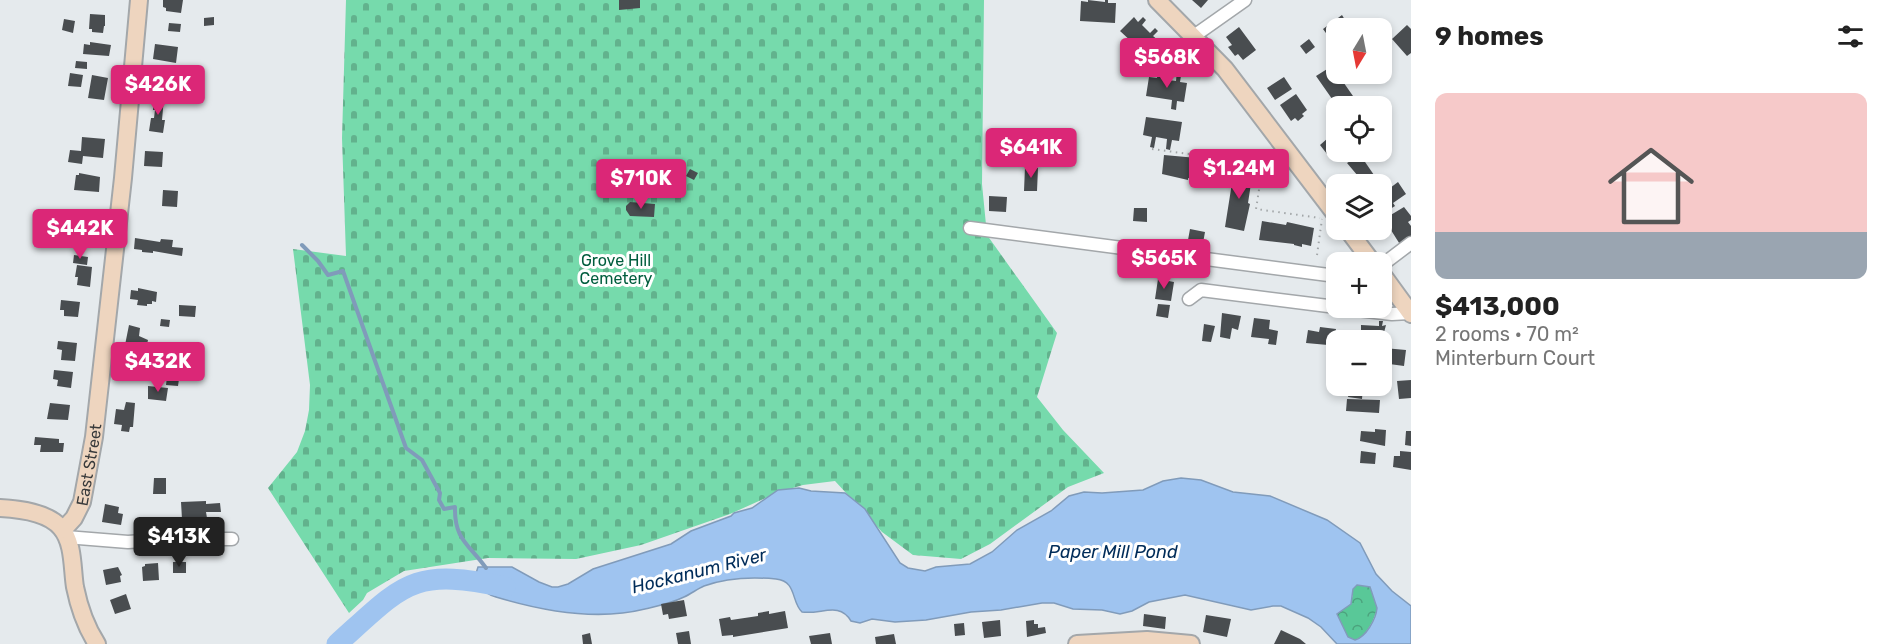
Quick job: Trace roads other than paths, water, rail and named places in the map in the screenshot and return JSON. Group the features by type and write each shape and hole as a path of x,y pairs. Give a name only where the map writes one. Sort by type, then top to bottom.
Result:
{"main road":[{"name":"East Street","path":"65,533 81,506 91,455 122,190 139,0"},
{"path":"1157,0 1194,36 1238,85 1326,202"},
{"path":"1355,240 1364,252"},
{"path":"1392,287 1410,313"},
{"path":"0,508 38,515 50,520 65,533 79,604 97,644"},
{"path":"1077,644 1147,640 1191,644"}],"street":[{"path":"1194,36 1245,0"},
{"path":"970,228 1326,275"},
{"path":"1392,263 1411,243"},
{"path":"1189,299 1201,290 1326,306"},
{"path":"1392,314 1410,313"},
{"path":"65,533 128,542 232,539"}],"water":[{"name":"Paper Mill Pond","path":"1181,478 1201,480 1233,492 1270,496 1327,520 1360,543 1376,574 1411,606 1411,644 1337,644 1321,627 1308,618 1281,606 1251,610 1185,595 1149,602 1132,611 1120,614 1042,603 926,620 895,622 872,619 860,623 851,621 846,615 835,610 802,612 791,588 783,581 776,579 749,578 721,581 660,605 627,613 589,614 551,610 496,597 483,590 476,577 478,567 512,567 539,582 558,587 568,584 593,569 671,544 691,531 752,508 778,490 799,488 845,493 865,509 900,563 908,568 925,571 936,567 970,564 992,552 1017,530 1051,511 1069,496 1084,492 1143,490 1163,481","holes":["1357,585 1370,587 1377,608 1376,612 1367,631 1355,640 1348,637 1337,614 1351,604 1353,589"]}],"waterway":[{"path":"302,245 328,275 343,271 406,448 422,460 440,493 439,500 444,509 455,507 455,518 460,535 486,568"},
{"name":"Hockanum River","path":"337,644 395,594 428,580 474,581 505,587"}],"park label":[{"name":"Grove Hill Cemetery","path":"616,269"}]}
